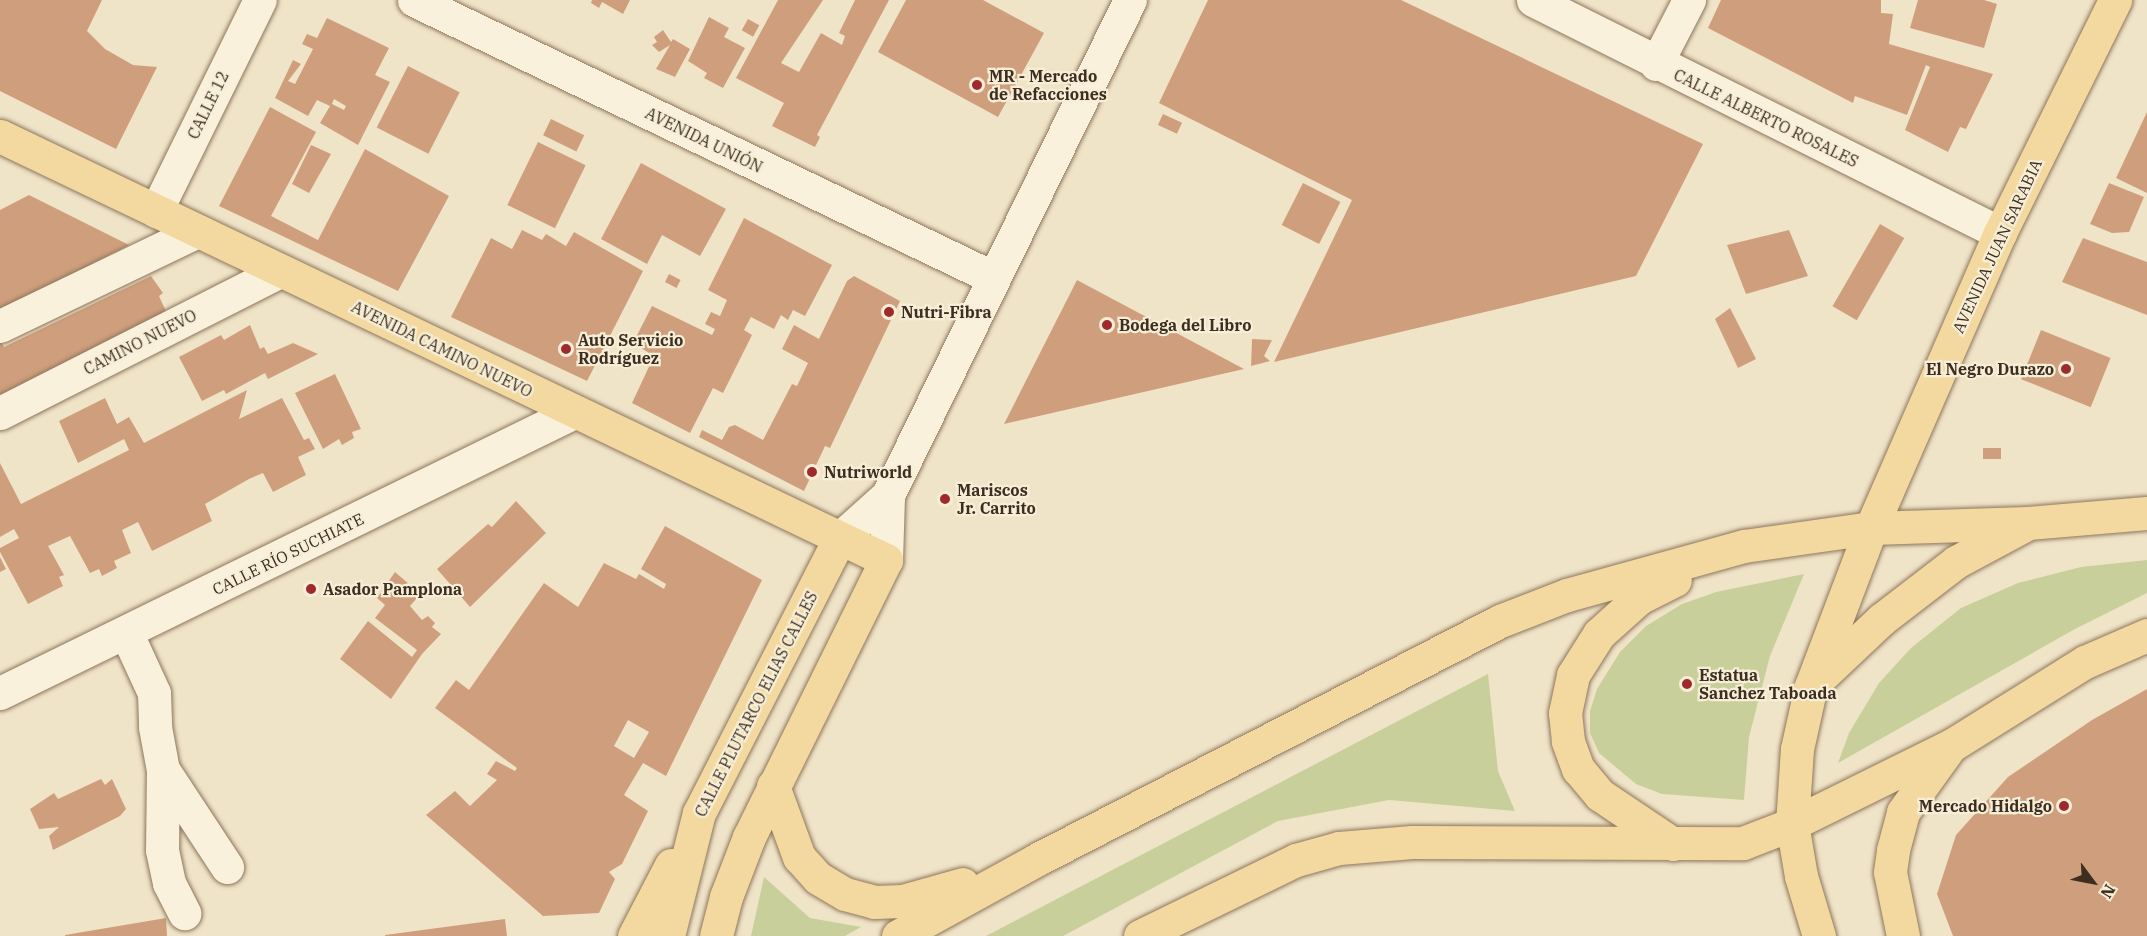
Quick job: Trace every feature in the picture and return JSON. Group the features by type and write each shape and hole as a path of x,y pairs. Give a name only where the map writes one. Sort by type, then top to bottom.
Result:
{"main road":[{"name":"AVENIDA JUAN SARABIA","path":"1820,936 1801,876 1792,824 1797,748 1811,686 1871,528 2000,233 2115,0"},
{"name":"AVENIDA CAMINO NUEVO","path":"7,146 156,210 886,560"},
{"path":"898,936 1036,860 1500,621 1567,595 1744,546 1871,528 2028,523 2147,513"},
{"path":"1811,686 1882,619 1956,562 2028,523"},
{"name":"CALLE PLUTARCO ELIAS CALLES","path":"668,936 699,813 839,539"},
{"path":"1675,845 1608,802 1578,769 1568,741 1565,713 1573,675 1599,634 1639,598 1744,546"},
{"name":"CALLE PLUTARCO ELIAS CALLES","path":"716,936 726,897 773,786 886,560"},
{"path":"1140,936 1296,860 1339,848 1412,842 1675,845 1743,843 1792,824 1952,745 2085,662 2147,635"},
{"path":"1903,936 1890,872 1893,850 1904,812 1952,745"},
{"path":"773,786 799,857 818,878 845,894 874,902 929,895 1036,860"},
{"path":"634,936 699,813"}],"street":[{"name":"CALLE 12","path":"156,210 260,0"},
{"name":"AVENIDA UNIÓN","path":"414,0 994,278"},
{"name":"CALLE PLUTARCO ELIAS CALLES","path":"839,539 888,495 1130,0"},
{"name":"CALLE ALBERTO ROSALES","path":"1533,0 1656,64 2000,233"},
{"path":"1656,64 1689,0"},
{"path":"0,326 197,231"},
{"name":"CAMINO NUEVO","path":"0,413 280,271"},
{"name":"CALLE RÍO SUCHIATE","path":"0,693 574,412"},
{"name":"CALLE PLUTARCO ELIAS CALLES","path":"886,560 888,495"},
{"path":"126,632 154,693 155,727 163,770 162,850 169,883 184,913"},
{"path":"163,770 227,867"}],"green space":[{"path":"2147,560 2147,593 2075,629 1838,763 1849,733 1879,683 1911,648 1961,608 2018,583 2081,567"},
{"path":"1804,574 1770,656 1749,737 1744,800 1662,794 1636,784 1599,753 1590,733 1590,711 1597,689 1620,652 1646,626 1682,604 1716,592"},
{"path":"1488,674 1498,771 1515,811 1389,800 1278,821 1063,936 986,936"},
{"path":"764,877 810,918 861,927 845,936 751,936"}],"building":[{"path":"0,0 102,0 87,31 105,49 133,65 157,67 116,149 0,91"},
{"path":"592,0 630,0 623,14 602,2 599,8 591,3"},
{"path":"778,0 823,0 781,63 799,72 821,33 842,45 845,36 839,33 855,0 889,0 817,135 820,137 815,147 772,126 784,103 736,78"},
{"name":"MR - Mercado de Refacciones","path":"906,0 983,0 1044,33 998,117 878,52"},
{"path":"1208,0 1401,0 1703,144 1636,276 1274,362 1352,200 1159,103"},
{"path":"1721,0 1881,0 1881,13 1893,14 1889,44 1993,74 1966,129 1960,127 1948,152 1905,130 1930,67 1926,65 1907,115 1855,96 1853,103 1708,28"},
{"path":"1918,0 1984,0 1997,4 1984,48 1910,28"},
{"path":"709,17 729,28 724,37 745,48 723,88 704,78 707,73 688,61"},
{"path":"327,18 389,48 375,75 390,82 358,145 320,123 330,106 317,100 308,116 275,98 293,60 301,64 288,81 295,84 313,49 302,44 307,34 317,38","holes":["334,99 346,106 344,110 332,104"]},
{"path":"748,19 759,25 753,37 742,30"},
{"path":"663,30 671,42 673,39 690,49 675,77 656,69 670,45 659,52 652,45 657,42 654,37"},
{"path":"408,66 460,92 428,154 377,127"},
{"path":"270,107 316,132 271,216 318,240 365,149 449,196 398,291 219,206"},
{"path":"2147,112 2147,193 2116,178"},
{"path":"1163,114 1182,123 1177,134 1158,125"},
{"path":"551,119 584,135 576,151 543,135"},
{"path":"538,142 586,165 555,228 507,205"},
{"path":"311,145 331,154 309,193 292,184"},
{"path":"641,163 726,209 700,256 662,235 647,264 601,239"},
{"path":"1303,183 1340,202 1319,244 1282,225"},
{"path":"2109,183 2144,197 2129,232 2112,233 2090,224"},
{"path":"29,195 129,245 0,312 0,210"},
{"path":"744,218 832,265 805,316 793,310 788,320 781,315 774,329 751,317 744,330 752,335 723,393 713,388 690,433 632,403 654,356 633,343 652,306 712,335 715,329 705,324 711,312 720,316 727,300 708,290"},
{"path":"1880,224 1904,238 1857,320 1832,306"},
{"path":"522,230 542,240 546,234 566,246 574,232 643,271 587,381 451,317 491,238 512,249"},
{"path":"1789,230 1808,276 1746,294 1727,245"},
{"path":"2083,238 2147,262 2147,315 2062,282"},
{"path":"669,274 681,280 676,288 665,282"},
{"path":"151,276 163,293 159,296 169,318 0,404 0,340 4,347"},
{"path":"854,276 900,301 830,448 825,446 804,491 699,437 702,430 722,440 729,427 735,425 763,440 792,384 797,386 808,363 782,349 794,325 819,339 847,281"},
{"name":"Bodega del Libro","path":"1077,280 1244,369 1004,424"},
{"path":"1730,308 1756,359 1738,368 1715,319"},
{"path":"250,325 260,349 264,347 268,354 293,343 318,354 268,379 265,373 226,394 224,390 202,401 179,357 221,335 224,340"},
{"name":"El Negro Durazo","path":"2041,330 2111,358 2091,407 2021,379"},
{"path":"1252,339 1272,340 1264,356 1270,361 1251,366"},
{"path":"335,374 361,429 352,432 354,438 342,445 339,439 323,449 295,393"},
{"path":"247,390 239,419 282,398 304,440 309,438 315,449 298,457 306,475 273,492 263,473 249,479 205,504 212,521 152,551 138,522 122,530 131,553 114,561 117,568 102,576 99,569 90,573 70,536 48,546 64,575 59,577 63,586 28,604 0,552 0,548 19,538 14,529 0,537 0,463 21,504 129,450 124,439 78,463 59,421 105,398 117,424 129,417 144,443"},
{"path":"1983,448 2001,448 2001,459 1983,459"},
{"path":"516,501 546,533 470,607 437,569 488,524 492,527"},
{"path":"665,526 762,580 666,776 643,763 624,795 648,811 622,864 609,872 615,879 599,913 543,916 426,815 455,791 470,806 497,780 487,774 496,761 515,771 517,768 435,708 456,680 469,690 544,583 578,607 604,563 636,579 639,574 664,589 666,584 641,569","holes":["628,720 649,732 634,758 614,746"]},
{"path":"0,557 6,569 0,572"},
{"path":"395,572 409,584 405,589 417,598 410,606 422,620 428,616 435,623 432,627 441,634 422,654 391,699 340,659 368,621 412,657 417,650 375,618 385,605 377,598"},
{"name":"Mercado Hidalgo","path":"2147,689 2147,936 1953,936 1937,894 1956,835 2008,777 2092,720"},
{"path":"101,779 105,785 112,779 126,809 120,816 53,850 49,836 59,827 39,829 30,809 54,793 58,799"},
{"path":"166,918 167,936 65,936 65,935"},
{"path":"505,919 507,936 385,936 385,935"}],"place":[{"name":"MR - Mercado de Refacciones","path":"977,85"},
{"name":"Nutri-Fibra","path":"889,312"},
{"name":"Bodega del Libro","path":"1107,325"},
{"name":"Auto Servicio Rodríguez","path":"566,349"},
{"name":"El Negro Durazo","path":"2066,369"},
{"name":"Nutriworld","path":"812,472"},
{"name":"Mariscos Jr. Carrito","path":"945,499"},
{"name":"Asador Pamplona","path":"311,589"},
{"name":"Estatua Sanchez Taboada","path":"1687,684"},
{"name":"Mercado Hidalgo","path":"2064,806"}]}
